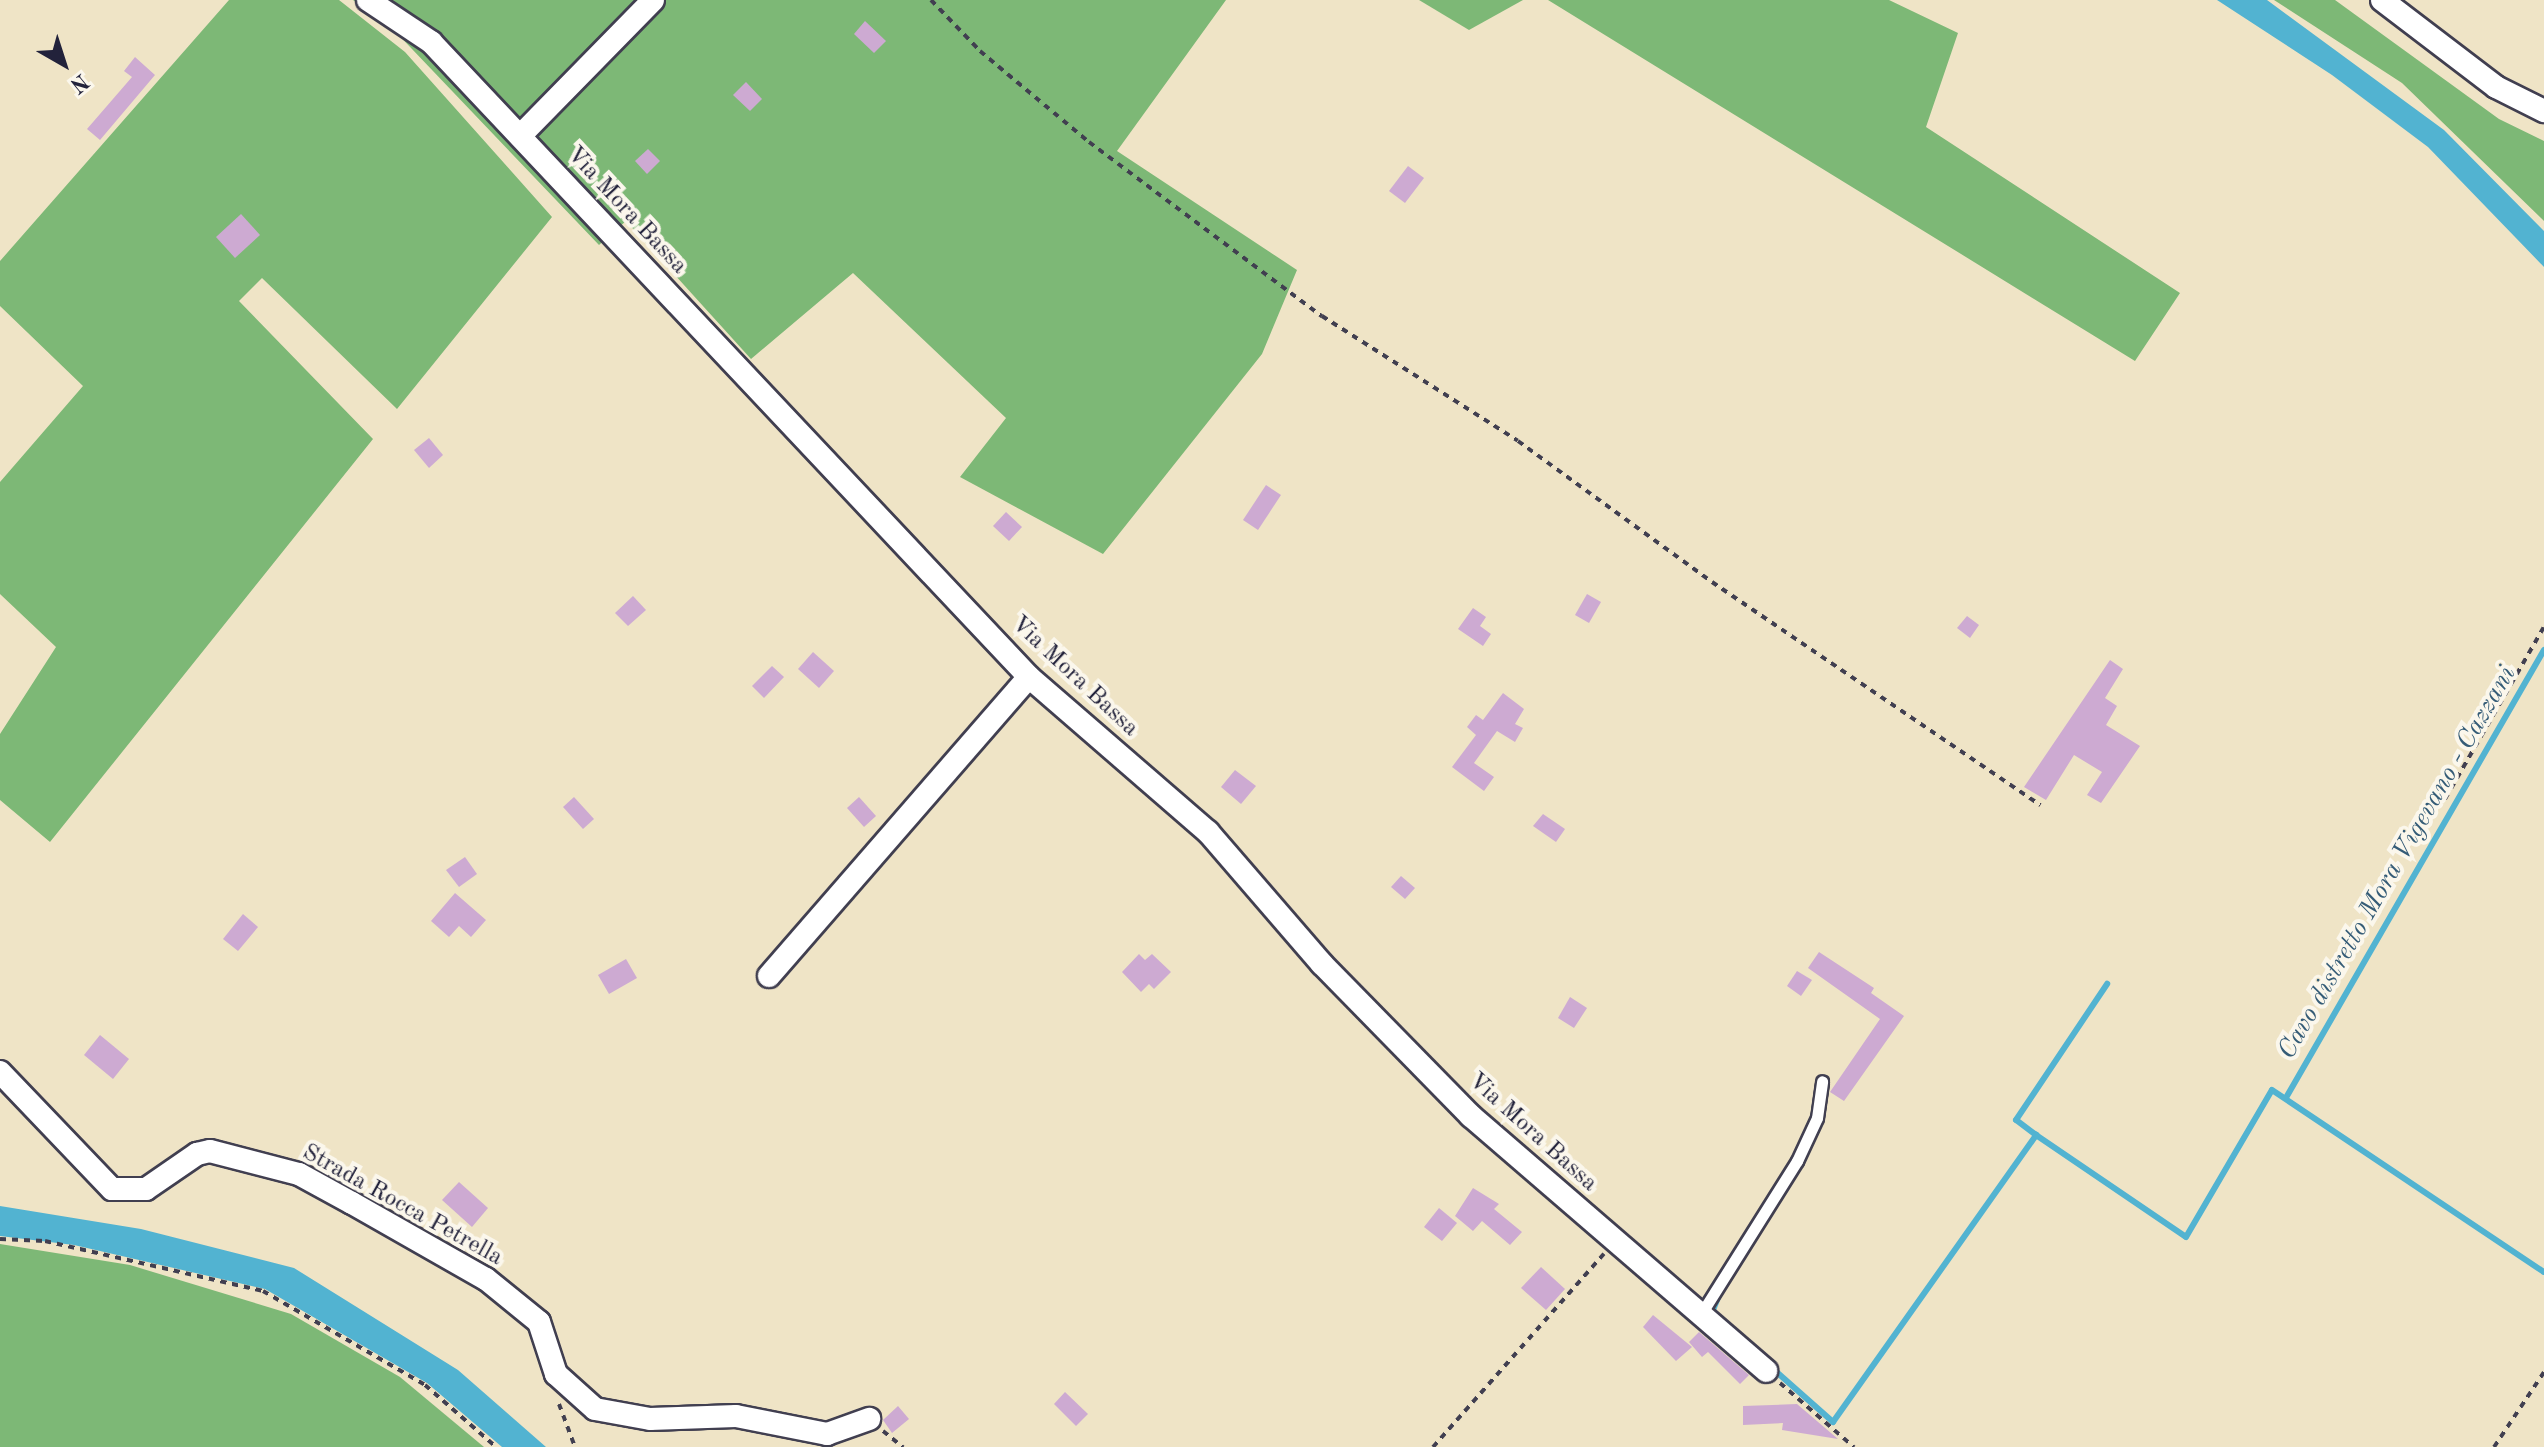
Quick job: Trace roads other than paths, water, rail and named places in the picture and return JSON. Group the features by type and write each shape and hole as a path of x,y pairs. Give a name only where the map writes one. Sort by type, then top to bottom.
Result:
{"street":[{"name":"Via Mora Bassa","path":"368,0 431,42 1029,677 1208,832 1322,964 1471,1116 1766,1371"},
{"path":"520,136 653,0"},
{"path":"2382,0 2496,87 2544,111"},
{"path":"769,976 1029,677"},
{"name":"Strada Rocca Petrella","path":"0,1072 112,1189 146,1189 197,1154 210,1151 299,1174 352,1203 486,1279 539,1322 556,1374 577,1398 616,1415 650,1419 736,1416 827,1434 869,1419"}],"lane":[{"path":"1704,1318 1797,1161 1817,1118 1822,1081"}],"water":[{"path":"2217,0 2267,0 2444,130 2544,231 2544,267 2428,147 2332,75"},
{"path":"0,1206 141,1229 294,1268 458,1370 546,1447 502,1447 427,1383 265,1289 74,1245 0,1236"}],"waterway":[{"name":"Cavo distretto Mora Vigevano - Cazzani","path":"2287,1096 2544,650"},
{"path":"2036,1135 2016,1120 2107,984"},
{"name":"Cavo distretto Mora Vigevano - Cazzani","path":"1771,1367 1833,1422 2036,1135 2186,1237 2272,1090 2544,1272"},
{"name":"Cavo distretto Mora Vigevano - Cazzani","path":"1711,1315 1720,1293"}]}
